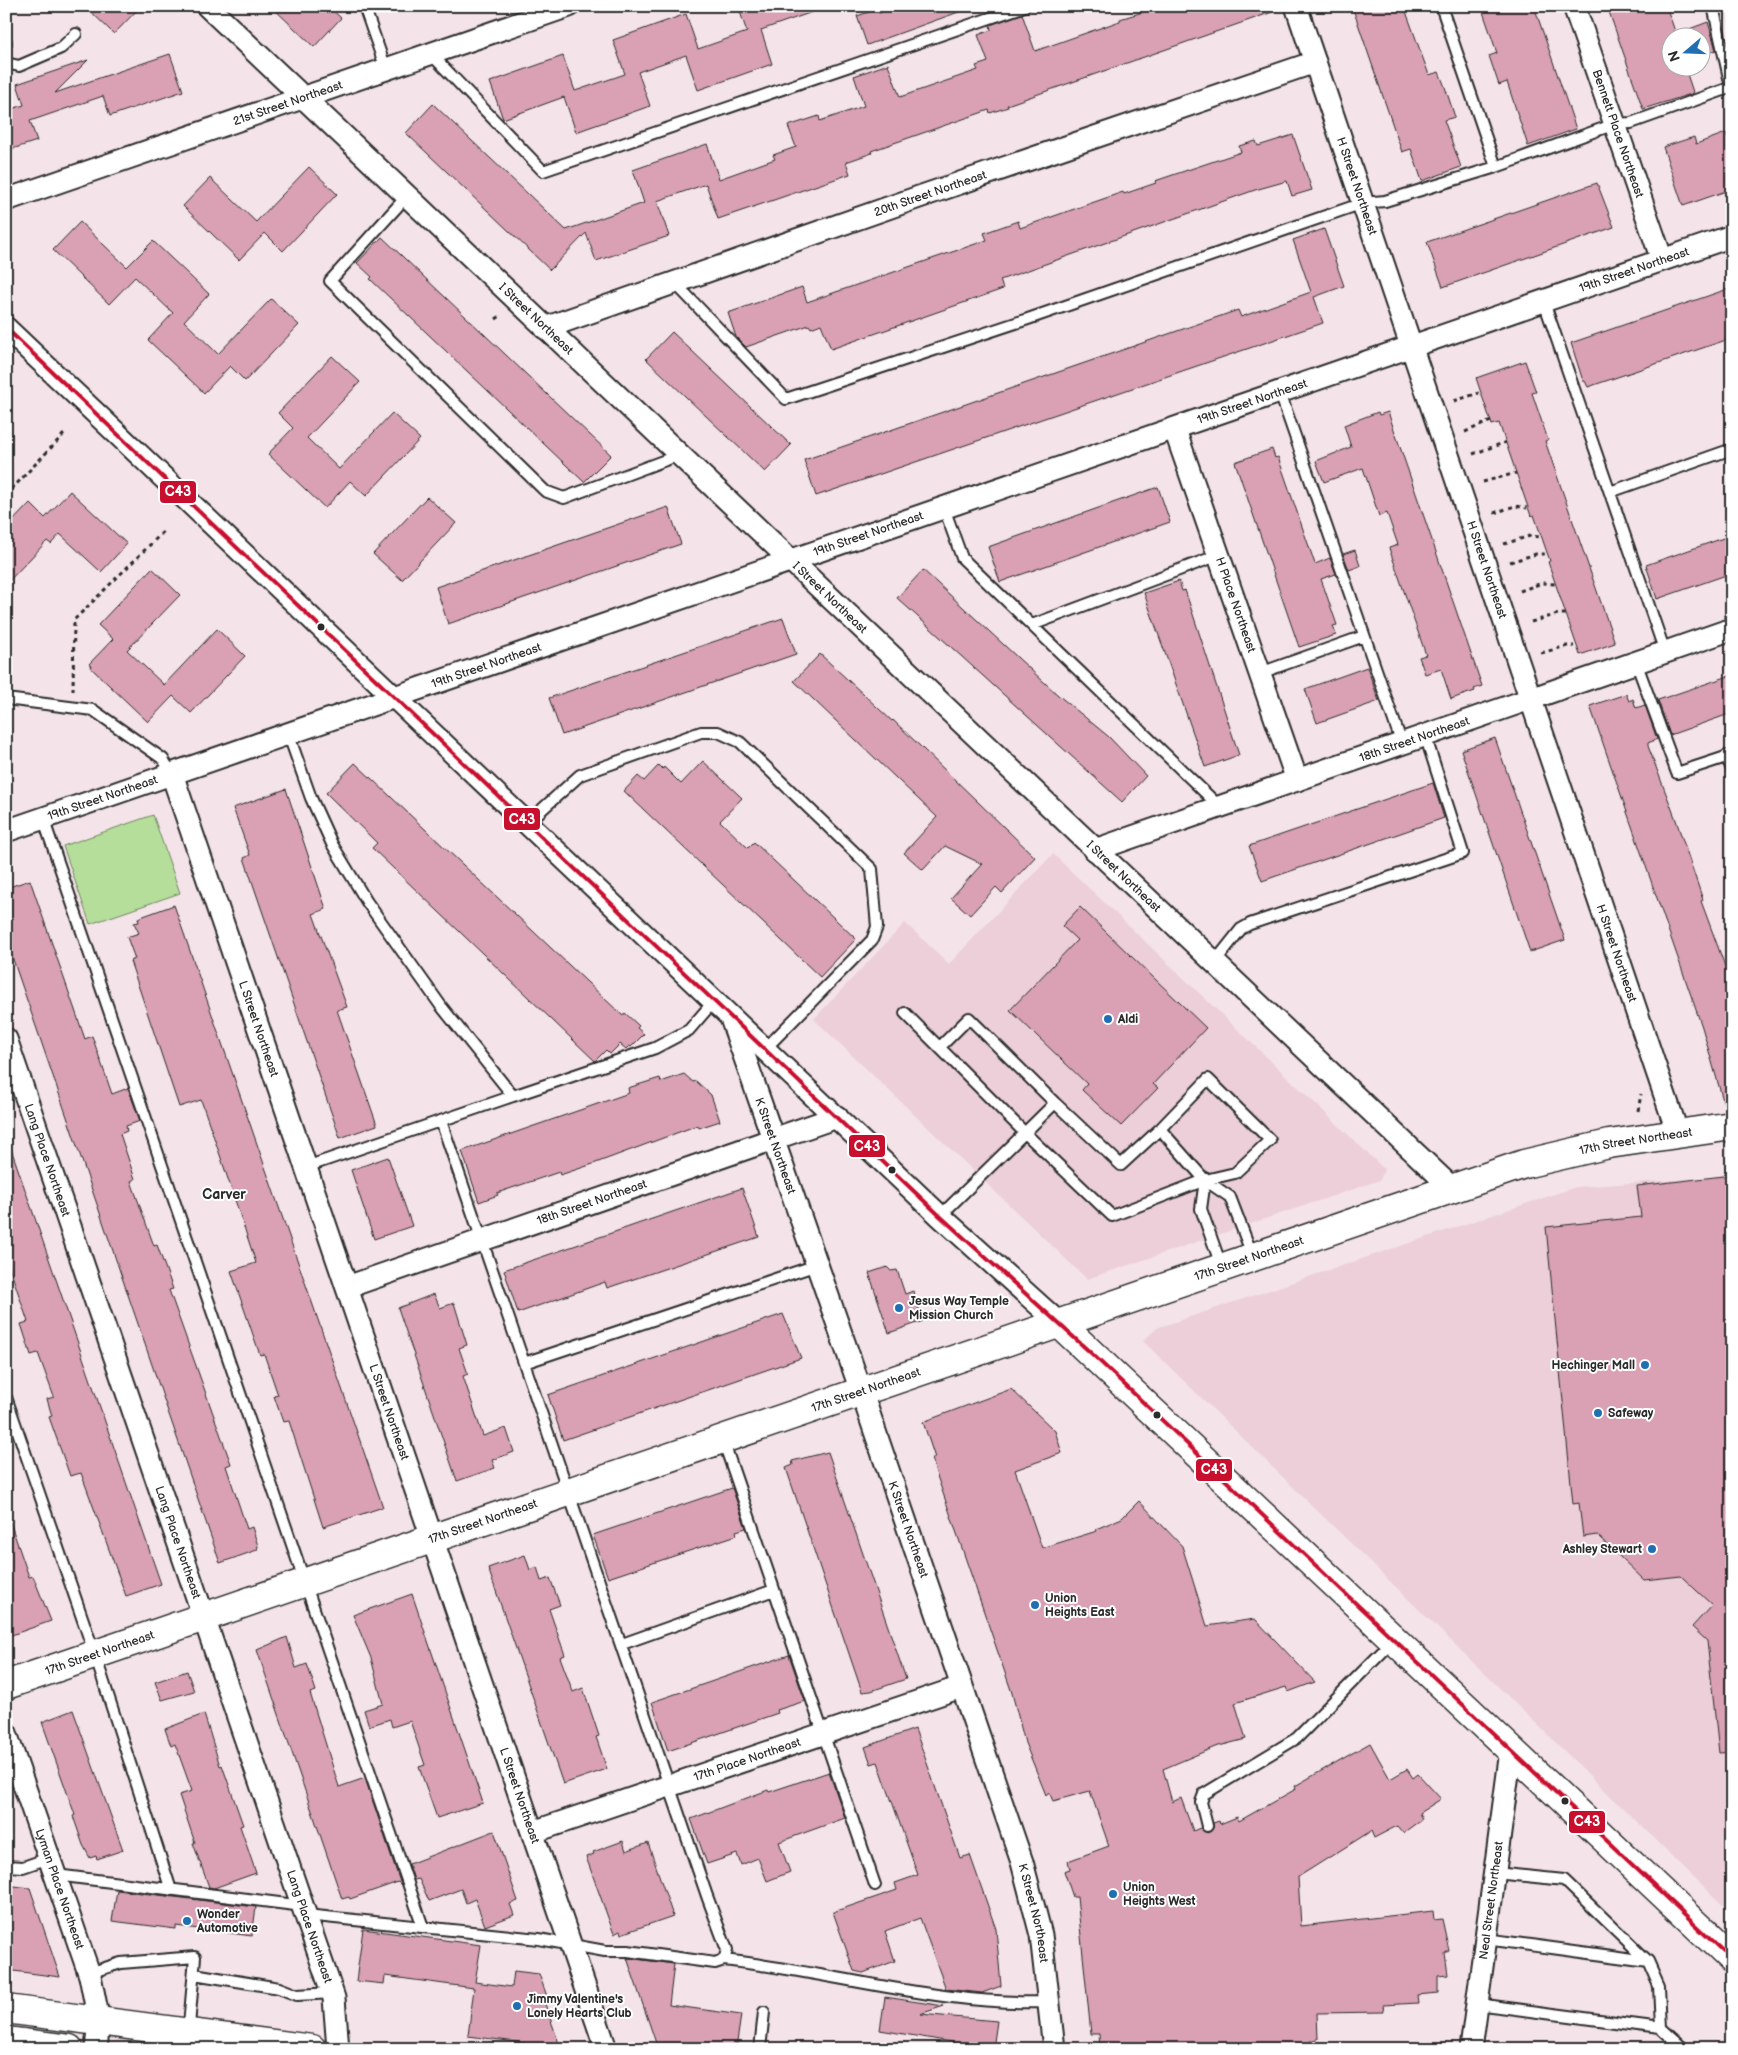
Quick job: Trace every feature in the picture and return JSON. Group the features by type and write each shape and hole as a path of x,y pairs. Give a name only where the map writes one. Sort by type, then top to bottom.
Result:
{"main road":[{"name":"17th Street Northeast","path":"6,1685 1524,1164 1580,1150 1732,1126"},
{"path":"1060,1324 1732,1960"},
{"path":"6,2009 99,2021 188,2041 312,2049"},
{"path":"6,2041 70,2049"}],"street":[{"name":"I Street Northeast","path":"207,6 1452,1188"},
{"name":"21st Street Northeast","path":"6,200 569,6"},
{"name":"H Street Northeast","path":"1296,6 1678,1134"},
{"name":"Bennett Place Northeast","path":"1574,6 1662,260"},
{"name":"20th Street Northeast","path":"545,328 1315,62"},
{"name":"19th Street Northeast","path":"6,831 288,732 396,698 790,560 1175,430 1732,236"},
{"path":"6,328 940,1216 1060,1324"},
{"name":"H Place Northeast","path":"1175,430 1297,780"},
{"name":"18th Street Northeast","path":"1096,850 1732,629"},
{"name":"L Street Northeast","path":"172,774 606,2049"},
{"name":"K Street Northeast","path":"731,1017 862,1392 1029,1887 1041,1936 1054,2049"},
{"name":"Lang Place Northeast","path":"6,1039 332,1993 338,2049"},
{"name":"18th Street Northeast","path":"347,1287 837,1117"},
{"name":"17th Place Northeast","path":"533,1832 961,1687"},
{"name":"Lyman Place Northeast","path":"6,1733 89,1973 99,2021 96,2049"},
{"name":"Neal Street Northeast","path":"1471,2049 1510,1751"}],"lane":[{"path":"364,6 386,69"},
{"path":"431,54 543,171 1026,6"},
{"path":"1441,6 1496,167"},
{"path":"674,282 786,399 1028,319 1363,203 1385,201 1496,167 1615,124 1631,123 1731,87 1713,6"},
{"path":"6,63 19,66 61,48 76,34"},
{"path":"407,196 330,282 545,491 564,498 678,454"},
{"path":"1544,302 1665,652"},
{"path":"1280,392 1402,744"},
{"path":"1610,492 1732,449"},
{"path":"944,508 962,558 1220,807"},
{"path":"1032,625 1219,556"},
{"path":"1260,673 1364,636"},
{"path":"1636,662 1677,773 1729,755 1732,769"},
{"path":"6,700 93,710 163,759 172,774"},
{"path":"288,732 311,798 332,844 367,902 441,1006 513,1096"},
{"path":"527,823 580,775 701,732 718,732 740,742 872,869 877,927 872,940 765,1049"},
{"path":"1214,962 1241,929 1250,924 1463,853 1425,736"},
{"path":"43,818 422,1927"},
{"path":"306,1167 655,1048 689,1030 714,1001"},
{"path":"905,1013 1025,1133 1112,1216 1205,1180 1235,1173 1270,1140 1208,1079 1160,1129 1121,1165 969,1018 940,1046"},
{"path":"940,1216 1055,1103"},
{"path":"441,1121 480,1240 570,1491 706,1896 728,1950 724,1960"},
{"path":"1160,1129 1205,1180 1230,1197 1253,1257"},
{"path":"1205,1180 1201,1209 1222,1268"},
{"path":"524,1363 817,1265"},
{"path":"6,1397 96,1655 171,1890"},
{"path":"722,1439 875,1885"},
{"path":"622,1644 774,1590"},
{"path":"1207,1826 1201,1802 1204,1794 1297,1738 1394,1639"},
{"path":"6,1866 53,1867 171,1890 422,1927 539,1939 715,1963 724,1960 784,1967 899,1990 988,2002 1049,2002"},
{"path":"1495,1873 1564,1880 1648,1961 1659,1986 1661,2028"},
{"path":"1486,1939 1648,1961"},
{"path":"89,1973 121,1963 195,1957 188,2041"},
{"path":"194,1974 279,1988 297,1995 332,1993"},
{"path":"1477,2004 1661,2028 1684,2049"},
{"path":"760,2049 764,2012"}],"path":[{"path":"1454,401 1479,393"},
{"path":"1465,432 1491,421"},
{"path":"6,495 65,433"},
{"path":"1473,454 1506,442"},
{"path":"1483,482 1516,473"},
{"path":"1494,513 1515,506 1527,508"},
{"path":"73,707 74,620 165,530"},
{"path":"1504,544 1530,536 1542,537"},
{"path":"1510,562 1536,554 1548,554"},
{"path":"1520,591 1542,584 1555,584"},
{"path":"1531,622 1558,614 1567,614"},
{"path":"1541,653 1574,646"}],"shaded area":[{"path":"1053,854 1384,1169 1380,1180 1087,1279 814,1019 905,923 949,964"},
{"path":"1732,1176 1732,1914 1143,1341 1157,1328 1576,1187"}],"green space":[{"path":"153,815 180,893 90,924 63,846"}],"building":[{"path":"85,6 141,6 114,34"},
{"path":"271,6 328,6 341,18 314,47"},
{"path":"738,6 820,6 821,9 761,30 772,64 698,90 686,55 638,72 650,106 576,132 564,97 503,119 490,82 563,56 575,91 625,74 613,40 686,14 698,49 747,32"},
{"path":"898,6 967,6 967,9 867,45 857,16 878,9 879,13"},
{"path":"1162,6 1280,6 1281,9 1007,105 1008,107 990,113 989,110 871,151 872,153 846,162 850,174 718,219 706,184 657,201 669,236 596,261 586,233 550,270 406,133 433,104 566,230 644,203 633,170 707,144 719,179 775,159 773,155 796,147 788,126 819,116 820,121 864,106 854,76 888,64 900,97 978,70 976,66 988,62 978,35 991,30 990,25 1022,14 1035,51 1120,21 1120,19"},
{"path":"1352,6 1404,6 1429,75 1439,72 1445,87 1455,117 1444,120 1461,167 1422,181 1411,149 1402,152"},
{"path":"1481,6 1534,6 1576,129 1528,146 1507,82 1499,85 1489,56 1497,53"},
{"path":"1607,6 1666,6 1674,28 1660,28 1660,78 1688,78 1693,92 1643,109"},
{"path":"1708,22 1710,28 1692,28"},
{"path":"1710,29 1716,50 1710,52"},
{"path":"170,54 183,91 110,116 103,96 30,121 37,141 6,151 6,111 24,105 17,84 88,60 55,93"},
{"path":"1726,133 1728,139 1732,138 1732,189 1683,206 1663,147 1694,137 1696,144"},
{"path":"1293,135 1312,190 1292,196 1287,181 1255,190 1000,280 1003,289 831,349 821,324 811,328 809,325 746,347 736,337 728,313 802,287 807,302 987,240 984,233 1018,221 1020,228 1123,192 1124,194 1156,183 1155,181 1241,152 1239,146 1256,141 1258,146"},
{"path":"309,167 337,194 283,251 265,233 239,260 183,206 210,178 256,222"},
{"path":"1597,183 1614,227 1443,287 1427,242"},
{"path":"80,222 127,267 153,241 209,294 184,321 218,354 271,299 299,325 245,381 230,366 204,393 148,340 173,313 135,277 109,304 53,250"},
{"path":"1324,229 1344,286 1314,297 1323,323 816,496 804,460 1238,310 1241,317 1311,292 1293,240"},
{"path":"382,237 611,455 584,482 370,279 372,277 357,263"},
{"path":"1728,289 1732,301 1732,338 1588,387 1585,381 1583,381 1571,343"},
{"path":"672,332 791,445 765,472 646,359"},
{"path":"332,356 360,382 307,438 339,469 392,413 420,439 366,496 350,481 325,508 268,454 293,428 278,413"},
{"path":"1525,361 1536,392 1532,393 1548,440 1545,441 1615,643 1580,655 1534,515 1531,516 1499,423 1492,425 1476,378"},
{"path":"1378,412 1379,415 1388,412 1482,686 1474,689 1475,691 1451,699 1441,669 1425,674 1419,657 1426,655 1389,548 1398,545 1387,513 1379,516 1363,468 1324,482 1316,461 1351,447 1344,425"},
{"path":"1272,449 1275,458 1278,457 1315,564 1330,558 1336,574 1321,579 1337,625 1333,626 1336,635 1299,647 1235,462"},
{"path":"1158,487 1170,522 1000,582 988,547"},
{"path":"70,491 127,544 101,572 60,534 51,544 47,541 6,584 6,528 30,503 45,518"},
{"path":"427,497 456,523 402,580 373,554"},
{"path":"668,507 681,544 448,624 436,587"},
{"path":"1732,535 1732,573 1657,599 1646,565"},
{"path":"1355,550 1360,566 1349,570 1343,554"},
{"path":"152,568 180,595 127,650 164,685 217,629 245,656 191,713 173,696 148,722 89,664 113,639 98,625"},
{"path":"923,570 1058,695 1109,737 1146,776 1122,802 897,598"},
{"path":"1179,581 1182,591 1185,590 1239,755 1205,767 1144,593"},
{"path":"783,618 796,654 562,735 549,698"},
{"path":"820,654 893,720 1035,857 1002,893 996,887 970,915 951,898 982,864 945,846 923,870 904,853 937,817 794,681"},
{"path":"1367,667 1379,701 1317,723 1305,689"},
{"path":"1732,675 1732,713 1670,735 1658,700"},
{"path":"1626,694 1629,701 1633,699 1636,708 1645,705 1657,739 1648,743 1648,746 1676,820 1703,900 1701,901 1732,985 1732,1111 1726,1111 1702,1027 1590,706"},
{"path":"1495,738 1565,940 1530,952 1461,750"},
{"path":"703,761 742,798 720,821 748,848 754,842 856,939 820,977 624,791 638,776 644,781 659,765 663,769 664,767 681,784"},
{"path":"355,763 623,1016 625,1013 639,1026 637,1028 644,1034 631,1047 629,1046 626,1049 620,1044 610,1054 606,1050 595,1061 372,848 377,843 326,793"},
{"path":"1433,783 1444,818 1262,881 1249,846"},
{"path":"286,789 326,909 313,914 347,1007 337,1010 377,1125 340,1138 244,858 250,855 233,808"},
{"path":"30,880 85,1039 92,1036 112,1094 128,1088 140,1121 126,1126 127,1131 120,1134 135,1179 131,1181 154,1246 157,1245 173,1289 169,1290 231,1464 226,1466 247,1529 252,1527 258,1546 257,1550 220,1563 6,939 6,888"},
{"path":"174,905 383,1507 323,1527 289,1421 283,1422 274,1396 278,1395 264,1354 260,1355 231,1271 256,1263 221,1158 201,1100 179,1107 130,961 135,959 127,937 139,933 134,923 139,922 138,918"},
{"name":"Aldi","path":"1080,907 1206,1028 1153,1084 1158,1088 1121,1126 1082,1090 1087,1084 1010,1010 1077,940 1062,926"},
{"path":"684,1074 693,1082 696,1081 711,1095 720,1121 699,1128 698,1125 593,1164 560,1175 559,1172 497,1193 498,1195 479,1202 462,1151 629,1093 628,1088 660,1078 661,1082"},
{"path":"9,1143 161,1584 126,1596 81,1473 70,1476 49,1417 52,1416 47,1399 54,1397 38,1353 31,1355 21,1324 28,1322 6,1257 6,1144"},
{"path":"388,1157 412,1226 374,1239 351,1170"},
{"name":"Hechinger Mall","path":"1732,1175 1732,1752 1719,1753 1707,1641 1692,1627 1712,1605 1681,1576 1644,1580 1597,1535 1583,1537 1579,1503 1573,1504 1546,1227 1641,1217 1637,1186"},
{"path":"742,1188 759,1237 607,1288 605,1282 518,1313 504,1270"},
{"name":"Jesus Way Temple Mission Church","path":"887,1267 891,1271 897,1270 905,1294 913,1291 923,1321 889,1333 869,1273"},
{"path":"434,1294 440,1308 454,1303 467,1345 459,1348 468,1374 463,1376 483,1436 506,1428 514,1452 492,1460 495,1468 457,1481 398,1308"},
{"path":"783,1314 801,1358 563,1440 548,1395"},
{"path":"1011,1389 1055,1431 1062,1453 1015,1470 1042,1548 1097,1531 1096,1529 1122,1518 1139,1501 1182,1546 1207,1626 1255,1619 1315,1682 1288,1692 1286,1687 1235,1703 1246,1739 1215,1747 1163,1769 1172,1802 1181,1798 1193,1831 1200,1828 1208,1833 1213,1828 1213,1823 1219,1821 1220,1824 1237,1817 1239,1821 1296,1789 1295,1786 1370,1743 1390,1779 1407,1769 1413,1778 1418,1774 1441,1799 1419,1813 1422,1819 1403,1833 1397,1826 1374,1838 1371,1831 1298,1877 1301,1926 1433,1911 1434,1920 1442,1919 1449,1951 1445,1953 1448,1975 1438,1976 1438,1993 1417,1995 1418,2003 1383,2005 1384,2012 1317,2013 1318,2039 1310,2041 1310,2049 1100,2049 1099,2034 1091,2034 1077,1897 1073,1897 1064,1871 1070,1869 1068,1861 1109,1846 1090,1791 1053,1801 1049,1792 1046,1795 1025,1743 1012,1693 935,1470 932,1458 935,1458 923,1422"},
{"path":"828,1452 906,1679 871,1691 862,1692 786,1468 793,1465 792,1461"},
{"path":"732,1488 746,1528 736,1531 737,1535 608,1578 593,1535"},
{"path":"6,1519 9,1519 29,1577 33,1576 51,1621 6,1637"},
{"path":"525,1555 530,1570 537,1567 541,1581 550,1578 560,1605 549,1609 565,1655 560,1657 573,1692 583,1688 599,1736 596,1737 607,1769 563,1784 488,1568"},
{"path":"412,1594 483,1803 437,1818 419,1767 425,1765 410,1721 392,1727 390,1719 369,1726 364,1710 383,1704 371,1658 353,1615"},
{"path":"287,1637 296,1668 307,1664 316,1691 310,1693 339,1787 365,1778 401,1885 398,1882 350,1899 349,1897 342,1899 257,1650"},
{"path":"789,1655 805,1701 777,1710 778,1713 668,1751 652,1702"},
{"path":"187,1671 194,1691 162,1700 155,1682"},
{"path":"73,1710 123,1850 97,1859 96,1856 90,1858 83,1845 73,1816 75,1815 42,1722"},
{"path":"204,1714 220,1766 222,1765 243,1825 240,1826 256,1873 214,1888 209,1887 193,1843 195,1843 179,1795 192,1791 175,1744 171,1746 165,1729"},
{"path":"915,1729 960,1858 970,1855 996,1929 1001,1986 982,1993 946,1989 920,1918 885,1931 895,1961 863,1973 854,1971 833,1912 897,1890 895,1883 918,1875 878,1762 871,1764 865,1747"},
{"path":"829,1772 845,1818 779,1842 790,1872 767,1881 758,1858 741,1865 737,1854 707,1864 691,1819 768,1790 769,1792"},
{"path":"494,1831 518,1901 510,1904 514,1915 485,1926 475,1899 466,1903 461,1889 429,1901 419,1879 414,1880 409,1864"},
{"path":"623,1841 626,1851 648,1843 673,1916 621,1934 620,1931 614,1934 586,1857 594,1854 593,1852"},
{"path":"6,1885 30,1888 60,1977 6,1970"},
{"path":"117,1890 256,1907 252,1936 176,1926 176,1929 112,1921"},
{"path":"363,1929 481,1945 475,1982 512,1987 514,1971 539,1974 549,2002 545,2004 561,2049 524,2049 525,2043 468,2036 474,1988 385,1976 384,1984 356,1981"},
{"path":"627,1958 674,1964 669,2005 741,2015 736,2049 658,2049"},
{"path":"885,1997 944,2006 920,2014 997,2021 993,2049 880,2030"}],"transit line":[{"name":"C43","path":"6,328 940,1216 1091,1353 1732,1959"}],"place":[{"name":"Aldi","path":"1108,1019"},
{"name":"Jesus Way Temple Mission Church","path":"899,1308"},
{"name":"Hechinger Mall","path":"1645,1365"},
{"name":"Safeway","path":"1598,1413"},
{"name":"Ashley Stewart","path":"1652,1549"},
{"name":"Union Heights East","path":"1035,1605"},
{"name":"Union Heights West","path":"1113,1894"},
{"name":"Wonder Automotive","path":"187,1921"},
{"name":"Jimmy Valentine's Lonely Hearts Club","path":"517,2006"}],"district":[{"name":"Carver","path":"224,1194"}]}
